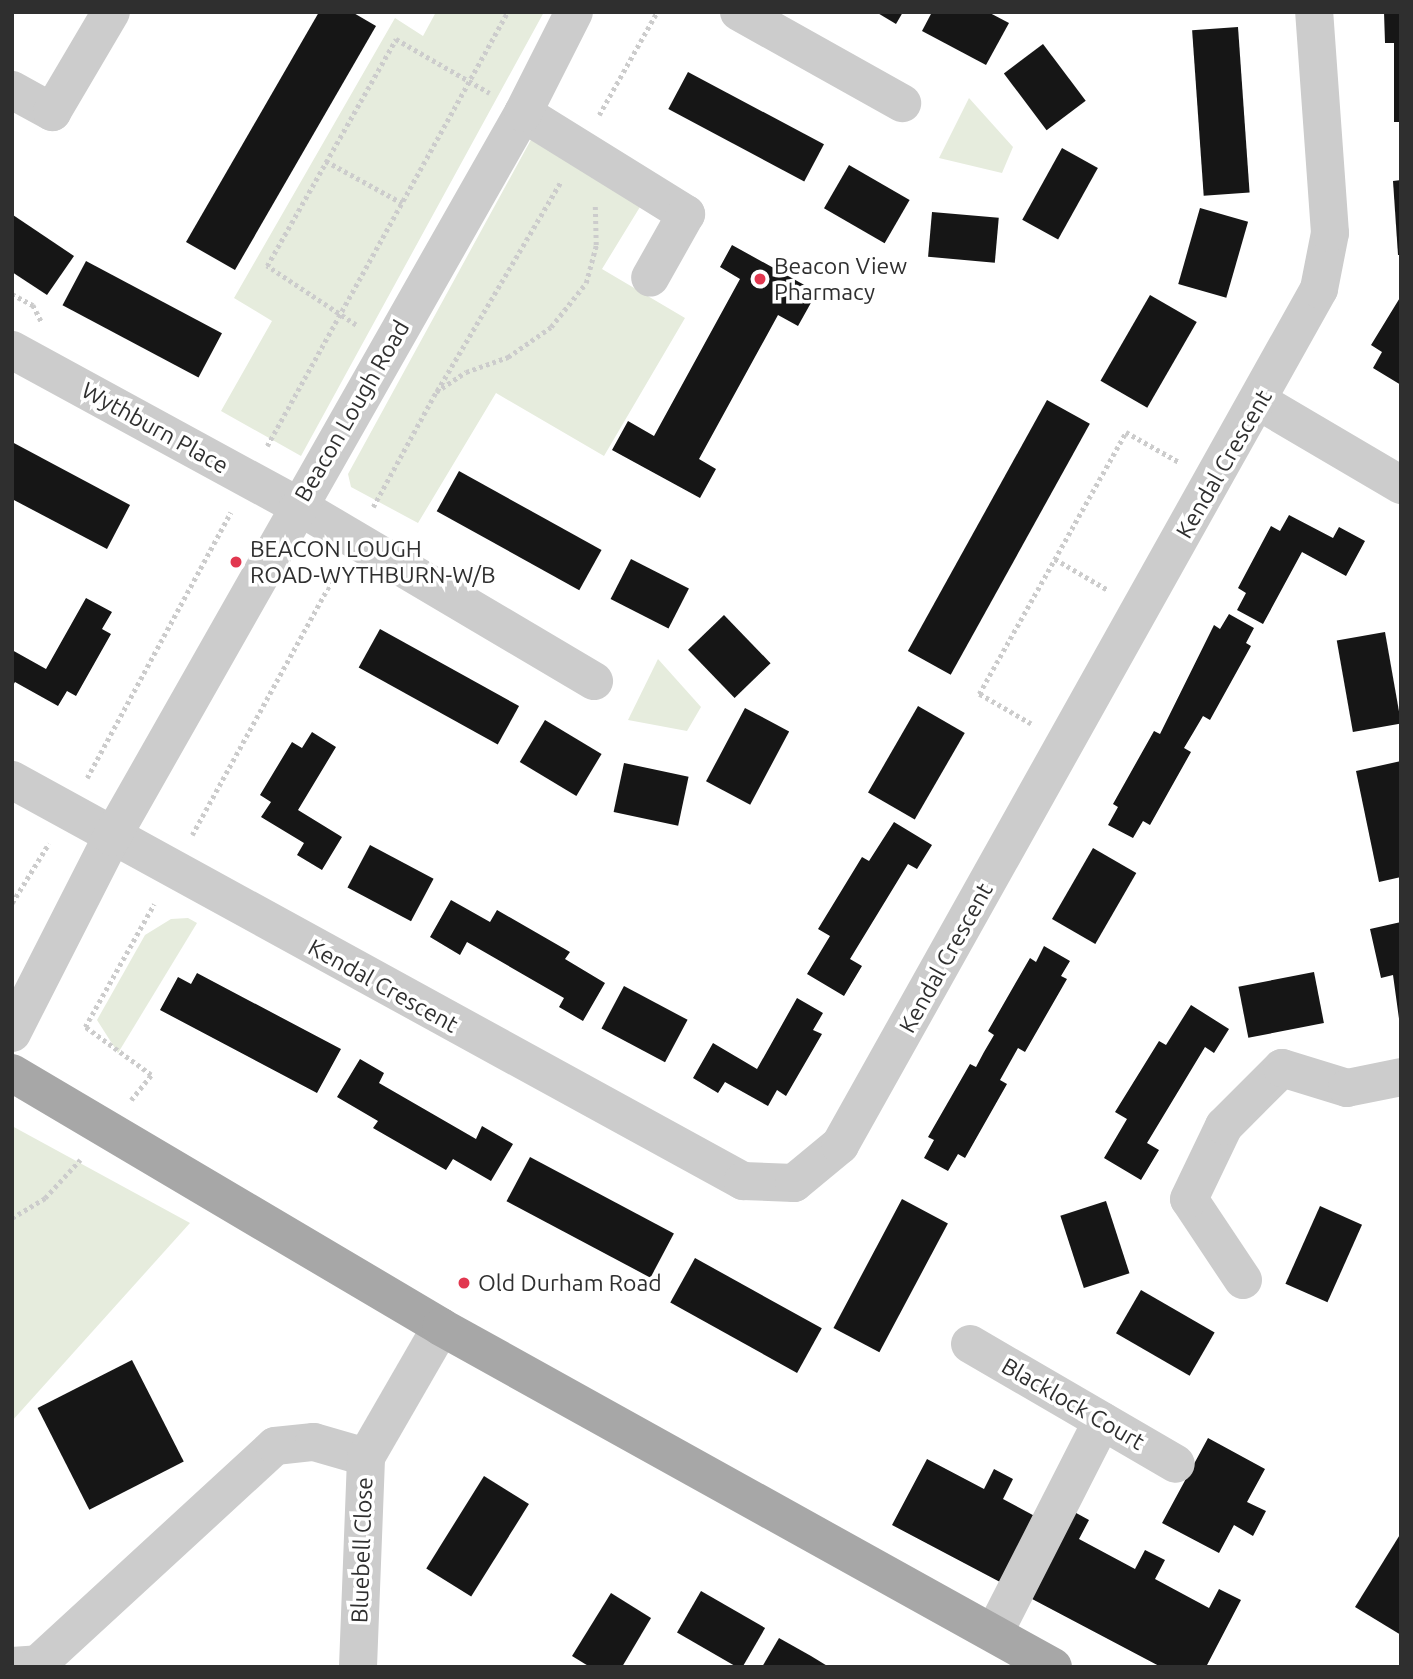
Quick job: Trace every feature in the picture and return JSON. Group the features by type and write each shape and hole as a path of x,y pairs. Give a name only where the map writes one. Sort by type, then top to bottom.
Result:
{"main road":[{"path":"12,1073 110,1128 441,1328 1053,1667"}],"street":[{"path":"12,90 52,112 111,12"},
{"name":"Beacon Lough Road","path":"12,1033 112,836 523,113 574,12"},
{"path":"740,12 902,103"},
{"name":"Kendal Crescent","path":"12,780 743,1181 794,1183 840,1146 1260,402 1326,268 1330,233 1314,12"},
{"path":"523,113 686,214 650,278"},
{"name":"Wythburn Place","path":"12,350 298,506 594,681"},
{"path":"1260,402 1401,485"},
{"path":"1243,1280 1189,1199 1224,1125 1282,1068 1347,1088 1401,1077"},
{"name":"Bluebell Close","path":"358,1667 366,1457 441,1328"},
{"name":"Blacklock Court","path":"970,1344 1176,1464"},
{"path":"994,1633 1102,1421"},
{"path":"12,1667 38,1664 275,1446 314,1442 366,1457"}],"path":[{"path":"389,348 267,266 326,161 396,39 523,113"},
{"path":"436,392 580,147"},
{"path":"326,161 402,203"},
{"path":"1065,744 979,694 1126,432 1213,481"},
{"path":"1055,559 1142,610"},
{"path":"12,1218 45,1198 110,1128"}],"green space":[{"path":"436,12 544,12 301,456 221,411 272,321 234,298 395,18 423,36"},
{"path":"969,98 1013,147 1002,173 939,158"},
{"path":"533,136 643,202 602,269 685,318 604,456 496,393 418,523 351,487 348,474"},
{"path":"658,659 701,707 687,731 628,720"},
{"path":"188,918 197,923 118,1053 97,1020 145,935 171,919"},
{"path":"12,1126 190,1223 12,1421"}],"building":[{"path":"319,12 352,12 376,26 235,270 186,242"},
{"path":"876,12 903,12 896,24"},
{"path":"932,12 988,12 1009,23 986,65 922,31"},
{"path":"1384,12 1401,12 1401,122 1394,122 1394,43 1385,43"},
{"path":"1238,27 1250,193 1204,196 1192,30"},
{"path":"1043,44 1086,101 1047,130 1004,73"},
{"path":"688,72 824,144 804,181 668,109"},
{"path":"1062,148 1098,168 1058,240 1022,220"},
{"path":"849,165 910,200 885,243 824,208"},
{"path":"1401,180 1401,255 1398,255 1393,181"},
{"path":"1200,208 1248,222 1226,298 1178,284"},
{"path":"932,212 999,218 995,263 928,257"},
{"path":"13,215 74,256 47,295 12,272"},
{"path":"732,245 817,292 798,326 778,315 699,459 716,469 700,498 612,450 628,421 654,436 740,279 720,267"},
{"path":"86,261 222,333 199,377 63,305"},
{"path":"1150,295 1197,322 1147,408 1100,381"},
{"path":"1401,296 1401,385 1373,368 1382,352 1371,345"},
{"path":"1047,400 1090,424 951,675 908,651"},
{"path":"12,442 130,505 107,549 12,499"},
{"path":"459,471 602,550 579,590 437,511"},
{"path":"1289,515 1333,538 1339,527 1365,541 1346,576 1302,552 1263,624 1237,610 1246,593 1238,588 1271,526 1280,531"},
{"path":"631,559 689,589 668,629 611,599"},
{"path":"86,598 112,612 102,629 111,634 76,696 67,691 58,706 15,682 12,687 12,650 46,669"},
{"path":"1229,614 1254,628 1246,643 1251,646 1210,720 1203,716 1184,748 1191,752 1150,825 1143,821 1133,838 1108,825 1118,807 1113,804 1154,731 1160,734 1214,625 1220,629"},
{"path":"724,615 771,663 735,698 688,650"},
{"path":"380,629 519,706 498,745 359,667"},
{"path":"1385,632 1401,724 1353,732 1337,641"},
{"path":"918,706 965,733 915,820 868,793"},
{"path":"745,708 789,731 750,805 706,781"},
{"path":"545,720 602,754 576,796 520,762"},
{"path":"312,732 336,747 298,810 342,837 322,870 297,855 304,843 261,817 271,802 260,795 292,742 302,748"},
{"path":"1401,761 1401,877 1379,882 1356,771"},
{"path":"624,763 689,777 678,826 614,812"},
{"path":"894,822 932,845 917,869 908,864 850,959 862,966 844,996 807,974 830,936 818,929 862,857 869,861"},
{"path":"370,845 434,879 411,921 347,887"},
{"path":"1093,848 1136,873 1095,944 1052,919"},
{"path":"451,900 490,922 497,910 570,952 565,959 605,983 583,1021 559,1007 564,998 467,942 460,955 430,937"},
{"path":"1401,922 1400,1026 1393,975 1381,978 1370,929"},
{"path":"1044,946 1070,961 1061,976 1067,979 1025,1052 1018,1048 1000,1080 1007,1084 965,1158 958,1154 948,1171 924,1158 934,1140 928,1137 970,1064 976,1067 994,1035 988,1031 1030,958 1036,962"},
{"path":"1314,972 1324,1023 1248,1038 1238,987"},
{"path":"197,973 341,1049 317,1093 160,1010 178,977 191,984"},
{"path":"624,986 688,1020 665,1062 601,1028"},
{"path":"797,998 823,1013 813,1030 822,1034 786,1096 777,1090 768,1106 725,1082 718,1093 693,1078 713,1043 757,1069"},
{"path":"1191,1005 1229,1029 1214,1053 1205,1047 1147,1143 1159,1150 1141,1180 1104,1158 1127,1119 1115,1112 1159,1041 1166,1045"},
{"path":"360,1059 384,1073 379,1083 476,1139 482,1126 513,1144 491,1181 453,1159 446,1170 373,1128 378,1121 337,1097"},
{"path":"530,1157 674,1234 650,1278 507,1201"},
{"path":"902,1199 948,1223 879,1352 833,1328"},
{"path":"1106,1201 1129,1273 1084,1288 1060,1216"},
{"path":"1320,1206 1362,1225 1327,1302 1285,1284"},
{"path":"695,1258 822,1328 797,1373 670,1303"},
{"path":"1141,1290 1215,1332 1190,1376 1116,1333"},
{"path":"132,1360 184,1462 89,1510 38,1408"},
{"path":"1208,1438 1265,1469 1247,1502 1266,1511 1253,1536 1234,1525 1219,1553 1162,1523"},
{"path":"927,1459 984,1489 994,1469 1013,1479 1003,1499 1057,1528 1067,1508 1089,1520 1079,1539 1135,1569 1145,1550 1165,1560 1155,1579 1209,1608 1219,1589 1241,1600 1206,1667 1161,1667 892,1525"},
{"path":"484,1476 529,1504 471,1597 426,1568"},
{"path":"1401,1533 1401,1635 1355,1607"},
{"path":"701,1591 765,1628 743,1667 737,1667 677,1633"},
{"path":"611,1593 651,1618 622,1667 590,1667 572,1656"},
{"path":"779,1638 811,1656 829,1667 762,1667"}],"place":[{"name":"Beacon View Pharmacy","path":"760,279"},
{"name":"BEACON LOUGH ROAD-WYTHBURN-W/B","path":"236,562"},
{"name":"Old Durham Road","path":"464,1283"}]}
